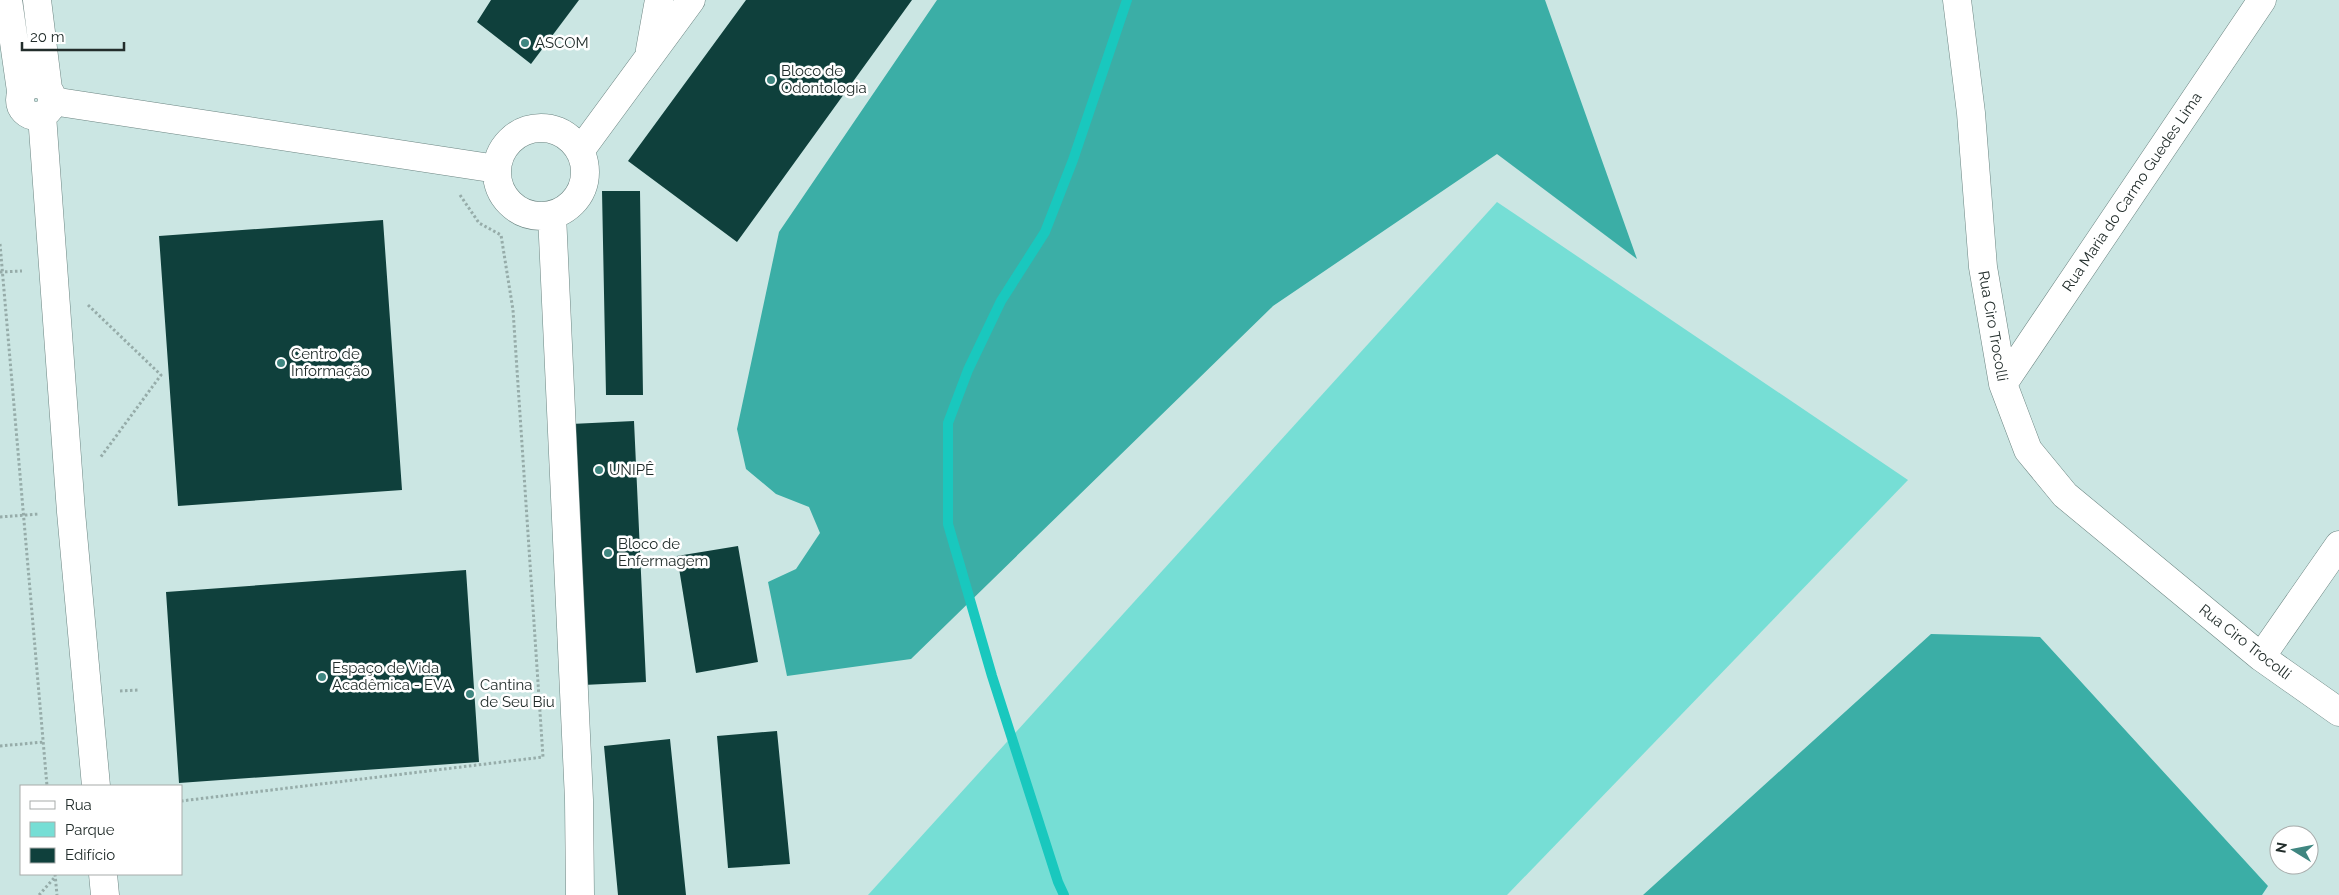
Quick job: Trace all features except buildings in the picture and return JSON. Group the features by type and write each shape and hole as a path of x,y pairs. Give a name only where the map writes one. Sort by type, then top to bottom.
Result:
{"street":[{"path":"8,0 30,100 96,785"},
{"path":"30,100 37,0"},
{"path":"649,57 659,0"},
{"path":"580,151 691,0"},
{"name":"Rua Ciro Trocolli","path":"1957,0 1971,113 1982,267 2003,384 2028,450 2065,495 2261,658 2339,712"},
{"name":"Rua Maria do Carmo Guedes Lima","path":"2003,384 2262,0"},
{"path":"30,100 497,169"},
{"path":"547,128 561,132 573,140 580,151 585,168 584,183 577,197 566,208 552,215 536,216 520,211 508,200 500,186 497,169 500,156 508,143 519,134 532,129 547,128"},
{"path":"552,215 579,800 580,895"},
{"path":"2261,658 2339,545"},
{"path":"103,875 105,895"}],"path":[{"path":"182,801 543,757 511,301 501,235 479,223 456,188"},
{"path":"0,244 47,785"},
{"path":"86,303 161,375 98,460"},
{"path":"0,517 71,512"},
{"path":"0,746 44,742"},
{"path":"39,895 55,875"},
{"path":"55,875 57,895"}],"green space":[{"path":"1497,202 1908,480 1507,895 868,895"}],"shaded area":[{"path":"937,0 1545,0 1637,259 1497,154 1273,306 911,659 787,676 768,582 796,569 820,533 809,507 776,494 746,469 737,429 779,232"},
{"path":"1931,634 2040,637 2268,886 2262,895 1643,895"}],"waterway":[{"path":"1064,895 1058,882 992,676 948,524 948,423 968,370 1001,301 1045,232 1073,160 1127,0"}],"place":[{"name":"ASCOM","path":"525,43"},
{"name":"Bloco de Odontologia","path":"771,80"},
{"name":"Centro de Informação","path":"281,363"},
{"name":"UNIPÊ","path":"599,470"},
{"name":"Bloco de Enfermagem","path":"608,553"},
{"name":"Espaço de Vida Acadêmica - EVA","path":"322,677"},
{"name":"Cantina de Seu Biu","path":"470,694"}]}
